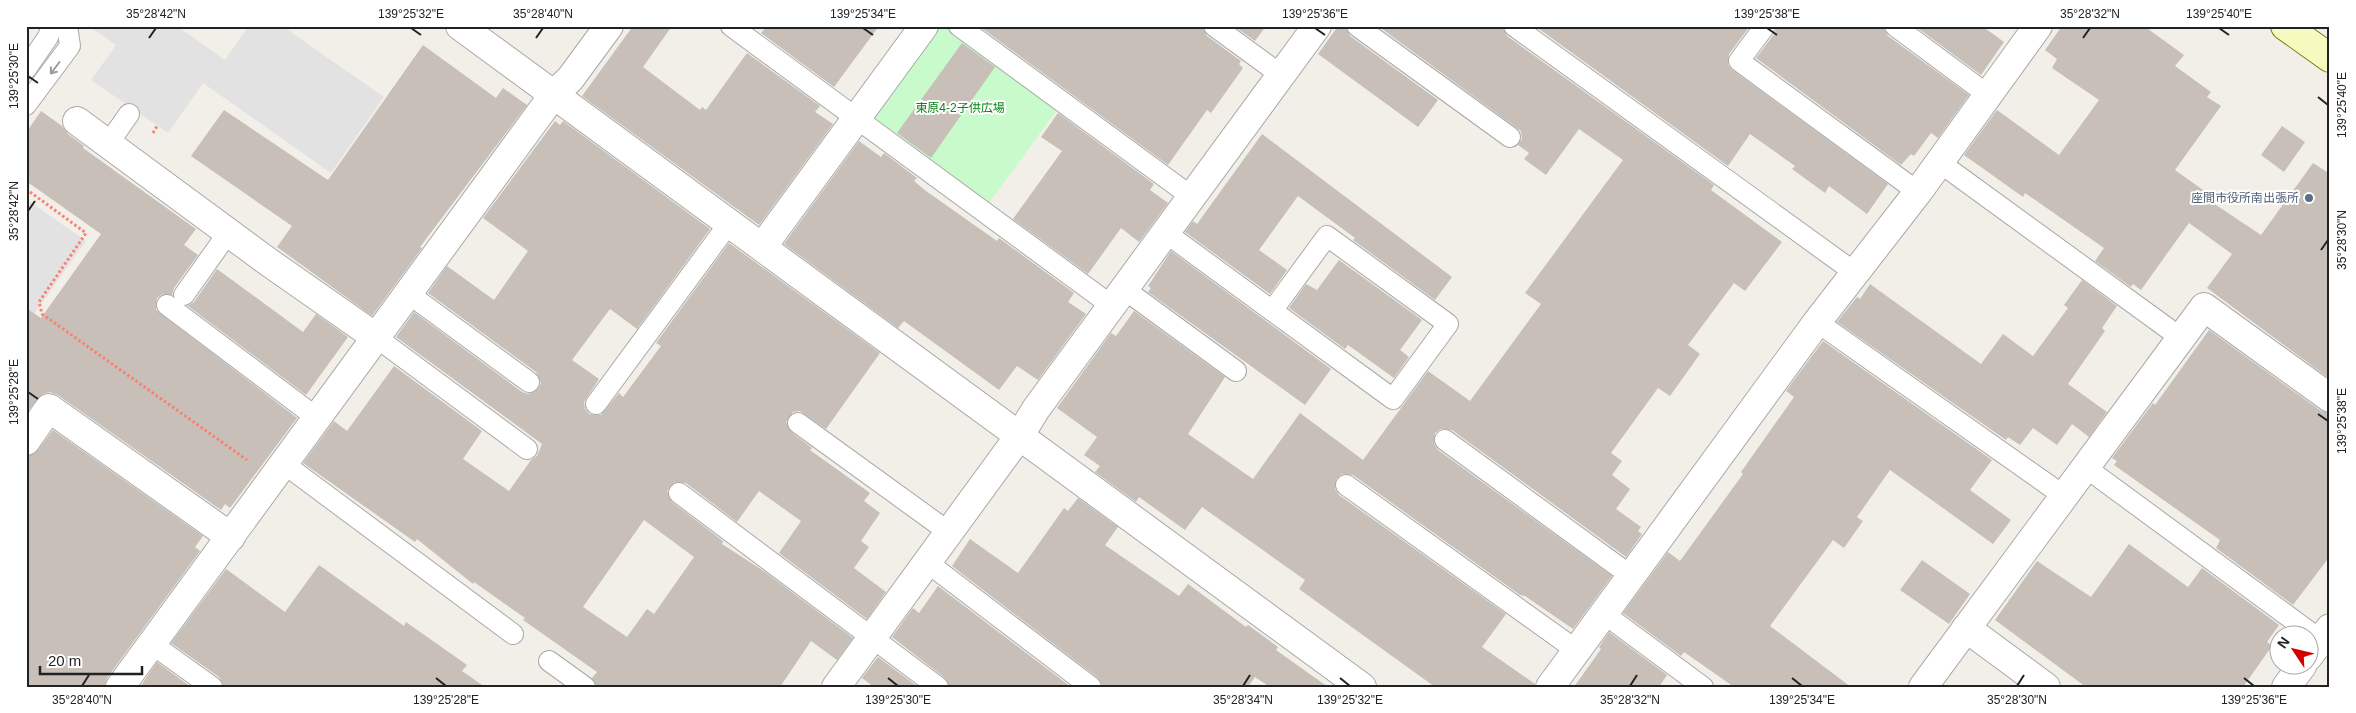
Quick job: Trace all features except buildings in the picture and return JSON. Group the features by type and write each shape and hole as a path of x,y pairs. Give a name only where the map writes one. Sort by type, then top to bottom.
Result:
{"street":[{"path":"460,26 730,222 1362,687"},
{"path":"120,687 554,94 570,79 609,26"},
{"path":"762,246 924,26"},
{"path":"836,687 950,533 1020,435 1036,409 1317,26"},
{"path":"1550,687 1816,322 1918,192 2038,26"},
{"path":"2285,26 2330,58"},
{"path":"77,121 228,233 377,338"},
{"path":"1923,687 2204,306 2330,398"},
{"path":"26,441 49,408 231,536"},
{"path":"1966,628 2046,687"},
{"path":"2286,687 2294,676"}],"lane":[{"path":"26,69 48,37 52,26"},
{"path":"26,105 70,46 68,26"},
{"path":"731,26 856,118 1118,297 1236,371"},
{"path":"959,26 1192,197"},
{"path":"1214,26 1281,75"},
{"path":"1357,26 1510,137"},
{"path":"1514,26 1854,272"},
{"path":"1765,26 1739,61 1918,192"},
{"path":"1895,26 1988,95"},
{"path":"108,144 129,114"},
{"path":"1939,162 2181,338"},
{"path":"596,404 730,222"},
{"path":"184,295 228,233"},
{"path":"1166,233 1272,311 1392,399 1448,324 1327,236 1272,311"},
{"path":"409,294 529,382"},
{"path":"167,305 317,418"},
{"path":"1816,322 2064,496"},
{"path":"377,338 527,449"},
{"path":"798,423 950,533"},
{"path":"1445,440 1630,576"},
{"path":"2085,467 2322,643"},
{"path":"278,471 512,634"},
{"path":"1346,484 1576,650"},
{"path":"679,493 938,687"},
{"path":"928,563 1091,687"},
{"path":"1603,613 1704,687"},
{"path":"152,644 212,687"},
{"path":"549,661 584,687"}],"path":[{"path":"26,189 86,233 39,302 42,314 278,471"}],"green space":[{"name":"東原4-2子供広場","path":"938,26 951,26 1060,106 988,204 877,122 874,115"}],"shaded area":[{"path":"89,26 177,26 225,60 249,26 282,26 384,97 331,173 203,83 168,133 91,80 116,45"},
{"path":"26,199 86,241 26,325"}],"place":[{"name":"座間市役所南出張所","path":"2309,198"}]}
